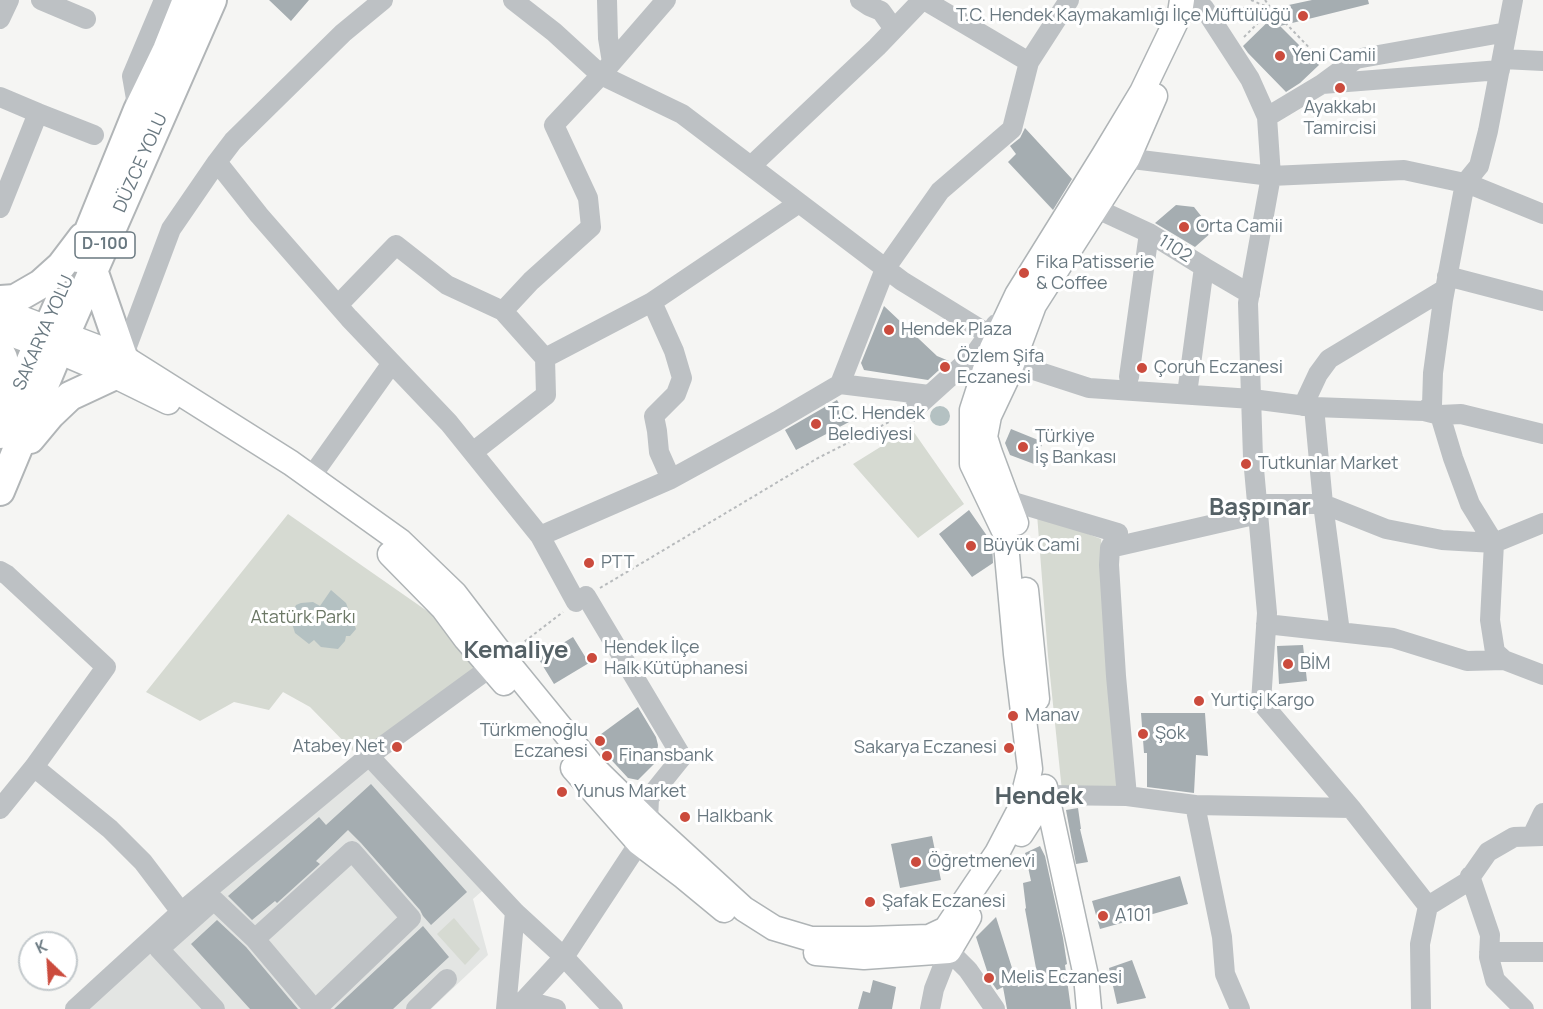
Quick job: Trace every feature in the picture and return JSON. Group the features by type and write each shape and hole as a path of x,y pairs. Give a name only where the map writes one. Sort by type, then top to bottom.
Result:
{"highway":[{"name":"SAKARYA YOLU","path":"0,434 52,339 91,226 138,110 187,0"},
{"name":"DÜZCE YOLU","path":"0,491 13,459 52,339 93,270 212,0"},
{"path":"198,33 222,0"},
{"path":"0,300 15,299 41,284 61,266 91,226"},
{"path":"13,459 50,415 70,396 119,366 93,270"},
{"path":"0,352 7,382 0,420"}],"main road":[{"path":"1089,1009 1086,976 1046,795 1032,640 1019,531 986,437 989,416 1034,305 1095,208 1142,92 1193,4"},
{"path":"119,366 390,553 443,608 466,639 498,663 593,767 744,909 774,928 811,939 929,937 946,929 997,853 1020,809 1030,769 1016,654 1005,533 972,465 972,410 992,348 1017,295 1116,157"},
{"path":"0,310 52,339 119,366 291,463 400,541 455,594 498,663 561,753 639,843 747,929 797,951 864,957 949,951 1046,795"},
{"path":"0,330 52,339"},
{"path":"1030,769 1046,795"}],"street":[{"path":"0,19 9,0"},
{"path":"41,0 86,19"},
{"path":"138,110 132,76 164,0"},
{"path":"119,366 171,229 217,162 233,141 343,33 383,0"},
{"path":"513,0 606,69 682,114 902,281 988,334"},
{"path":"606,69 607,0"},
{"path":"503,311 591,227 588,198 554,125 666,0"},
{"path":"860,0 881,11 894,29"},
{"path":"752,166 923,0 1029,63"},
{"path":"840,384 885,269 940,191 1012,129 1029,63 1070,0"},
{"path":"1513,0 1479,166 1465,183 1446,282 1433,373 1432,413 1453,458 1470,504 1494,543 1491,620 1495,652 1504,660 1543,675"},
{"path":"1193,4 1231,49 1250,79 1267,117 1271,176 1248,303 1253,458 1267,613 1261,702 1352,808 1428,906"},
{"path":"1267,117 1356,59 1507,32"},
{"path":"1328,79 1543,61"},
{"path":"0,97 94,135"},
{"path":"0,208 38,113"},
{"path":"1116,157 1271,176 1404,170 1465,183 1543,214"},
{"path":"217,162 338,305 449,423 540,536 682,757 649,798 648,821 639,843 564,957 520,1005"},
{"path":"545,358 652,302 799,203"},
{"name":"1102","path":"1095,208 1149,233 1204,267 1187,394"},
{"path":"1129,377 1149,233"},
{"path":"338,305 396,245 447,285 503,311 545,358 546,396 473,452"},
{"path":"1204,267 1250,294"},
{"path":"1340,632 1308,406 1318,374 1329,359 1446,282 1543,301"},
{"path":"911,412 974,355 1017,295"},
{"path":"652,302 674,351 682,378 676,394 654,416 659,452 671,479"},
{"path":"311,477 392,363"},
{"path":"1012,363 1089,388 1252,399 1308,406 1461,414 1542,431"},
{"path":"540,536 671,479 840,384 929,395"},
{"path":"1006,495 1114,540 1258,509 1323,504 1386,529 1442,540 1494,543 1543,523"},
{"path":"1114,540 1109,566 1127,796"},
{"path":"0,571 106,667 34,767 0,809"},
{"path":"1266,624 1393,638 1467,661 1504,660"},
{"path":"75,1009 182,912 369,756 498,663"},
{"path":"369,756 515,912 564,957 612,1009"},
{"path":"34,767 110,830 143,862 182,912"},
{"path":"1046,795 1127,796 1195,806 1352,808"},
{"path":"1195,806 1222,937 1225,974 1240,1009"},
{"path":"1421,1009 1420,944 1428,906 1467,882 1488,852 1514,837 1537,836 1543,813"},
{"path":"215,1009 159,949 214,900 255,939 315,1009 411,918 352,851 255,939"},
{"path":"1470,876 1490,935 1489,957 1495,980 1524,1009"},
{"path":"506,1009 515,912"},
{"path":"929,937 949,951 968,970 995,1009"},
{"path":"930,1009 934,989 949,951"},
{"path":"1489,952 1543,952"},
{"path":"416,1009 447,979"},
{"path":"520,1005 556,1009"}],"path":[{"path":"1251,0 1272,9"},
{"path":"1265,0 1328,79"},
{"path":"1193,4 1272,9"},
{"path":"1231,49 1272,9"},
{"path":"498,663 581,599 818,458 911,412"}],"shaded area":[{"path":"936,406 944,406 950,412 950,420 944,426 936,426 930,420 930,412"},
{"path":"331,590 346,603 356,629 350,636 346,636 338,649 321,647 314,640 309,644 295,633 290,617 296,605 301,603 313,602 320,606"},
{"path":"369,756 489,885 473,899 488,955 431,1009 75,1009"}],"green space":[{"path":"911,428 964,504 918,538 853,464"},
{"name":"Atatürk Parkı","path":"288,514 440,620 479,666 357,755 310,707 283,692 269,710 234,702 200,721 146,692"},
{"path":"1037,514 1101,539 1120,795 1062,791 1048,656"},
{"path":"454,918 480,949 465,965 437,934"}],"building":[{"path":"269,0 309,0 291,21"},
{"name":"Yeni Camii","path":"1312,0 1368,0 1369,4 1280,26 1319,65 1300,83 1286,92 1243,46 1284,6"},
{"path":"1025,128 1072,179 1053,210 1008,162 1016,154 1010,146 1020,138"},
{"name":"Orta Camii","path":"1176,205 1194,207 1213,231 1195,247 1155,223"},
{"name":"Hendek Plaza","path":"884,306 937,356 949,361 928,380 864,370 861,363"},
{"name":"T.C. Hendek Belediyesi","path":"837,400 849,422 796,450 785,430"},
{"path":"1011,429 1043,442 1034,464 1010,455 1005,443"},
{"name":"Büyük Cami","path":"969,510 992,543 993,563 972,577 939,534"},
{"path":"573,637 589,663 554,684 538,658"},
{"path":"1303,645 1307,681 1279,684 1277,646"},
{"path":"638,707 656,737 658,745 656,762 638,780 628,778 593,740"},
{"path":"1141,713 1205,713 1208,756 1196,755 1194,793 1147,787 1147,753 1144,753"},
{"path":"371,784 467,892 431,925 348,830 316,861 320,864 277,903 275,901 252,920 228,896 319,817 326,825"},
{"path":"1078,808 1080,829 1088,862 1076,864 1066,810"},
{"name":"Öğretmenevi","path":"932,836 941,880 900,888 891,844"},
{"path":"1040,846 1045,856 1063,938 1071,1009 1007,1009 1003,987 997,990 990,980 976,937 996,917 1018,987 1038,979 1025,909 1023,883 1031,881 1025,853"},
{"path":"1180,876 1188,904 1100,929 1092,901"},
{"path":"217,920 246,947 298,1009 250,1009 191,944"},
{"path":"423,926 449,957 393,1009 334,1009"},
{"path":"1132,960 1146,998 1117,1004 1109,968"},
{"path":"873,980 896,987 892,1009 858,1009 863,991 870,993"}],"place":[{"name":"T.C. Hendek Kaymakamlığı İlçe Müftülüğü","path":"1303,16"},
{"name":"Yeni Camii","path":"1280,56"},
{"name":"Ayakkabı Tamircisi","path":"1340,88"},
{"name":"Orta Camii","path":"1184,227"},
{"name":"Fika Patisserie & Coffee","path":"1024,273"},
{"name":"Hendek Plaza","path":"889,330"},
{"name":"Özlem Şifa Eczanesi","path":"945,367"},
{"name":"Çoruh Eczanesi","path":"1142,368"},
{"name":"T.C. Hendek Belediyesi","path":"816,424"},
{"name":"Türkiye İş Bankası","path":"1023,447"},
{"name":"Tutkunlar Market","path":"1246,464"},
{"name":"Büyük Cami","path":"971,546"},
{"name":"PTT","path":"589,563"},
{"name":"Hendek İlçe Halk Kütüphanesi","path":"592,658"},
{"name":"BİM","path":"1288,664"},
{"name":"Yurtiçi Kargo","path":"1199,701"},
{"name":"Manav","path":"1013,716"},
{"name":"Şok","path":"1143,734"},
{"name":"Türkmenoğlu Eczanesi","path":"600,741"},
{"name":"Atabey Net","path":"397,747"},
{"name":"Sakarya Eczanesi","path":"1009,748"},
{"name":"Finansbank","path":"607,756"},
{"name":"Yunus Market","path":"562,792"},
{"name":"Halkbank","path":"685,817"},
{"name":"Öğretmenevi","path":"916,862"},
{"name":"Şafak Eczanesi","path":"870,902"},
{"name":"A101","path":"1103,916"},
{"name":"Melis Eczanesi","path":"989,978"}],"district":[{"name":"Başpınar","path":"1260,508"},
{"name":"Kemaliye","path":"516,651"},
{"name":"Hendek","path":"1039,797"}]}
